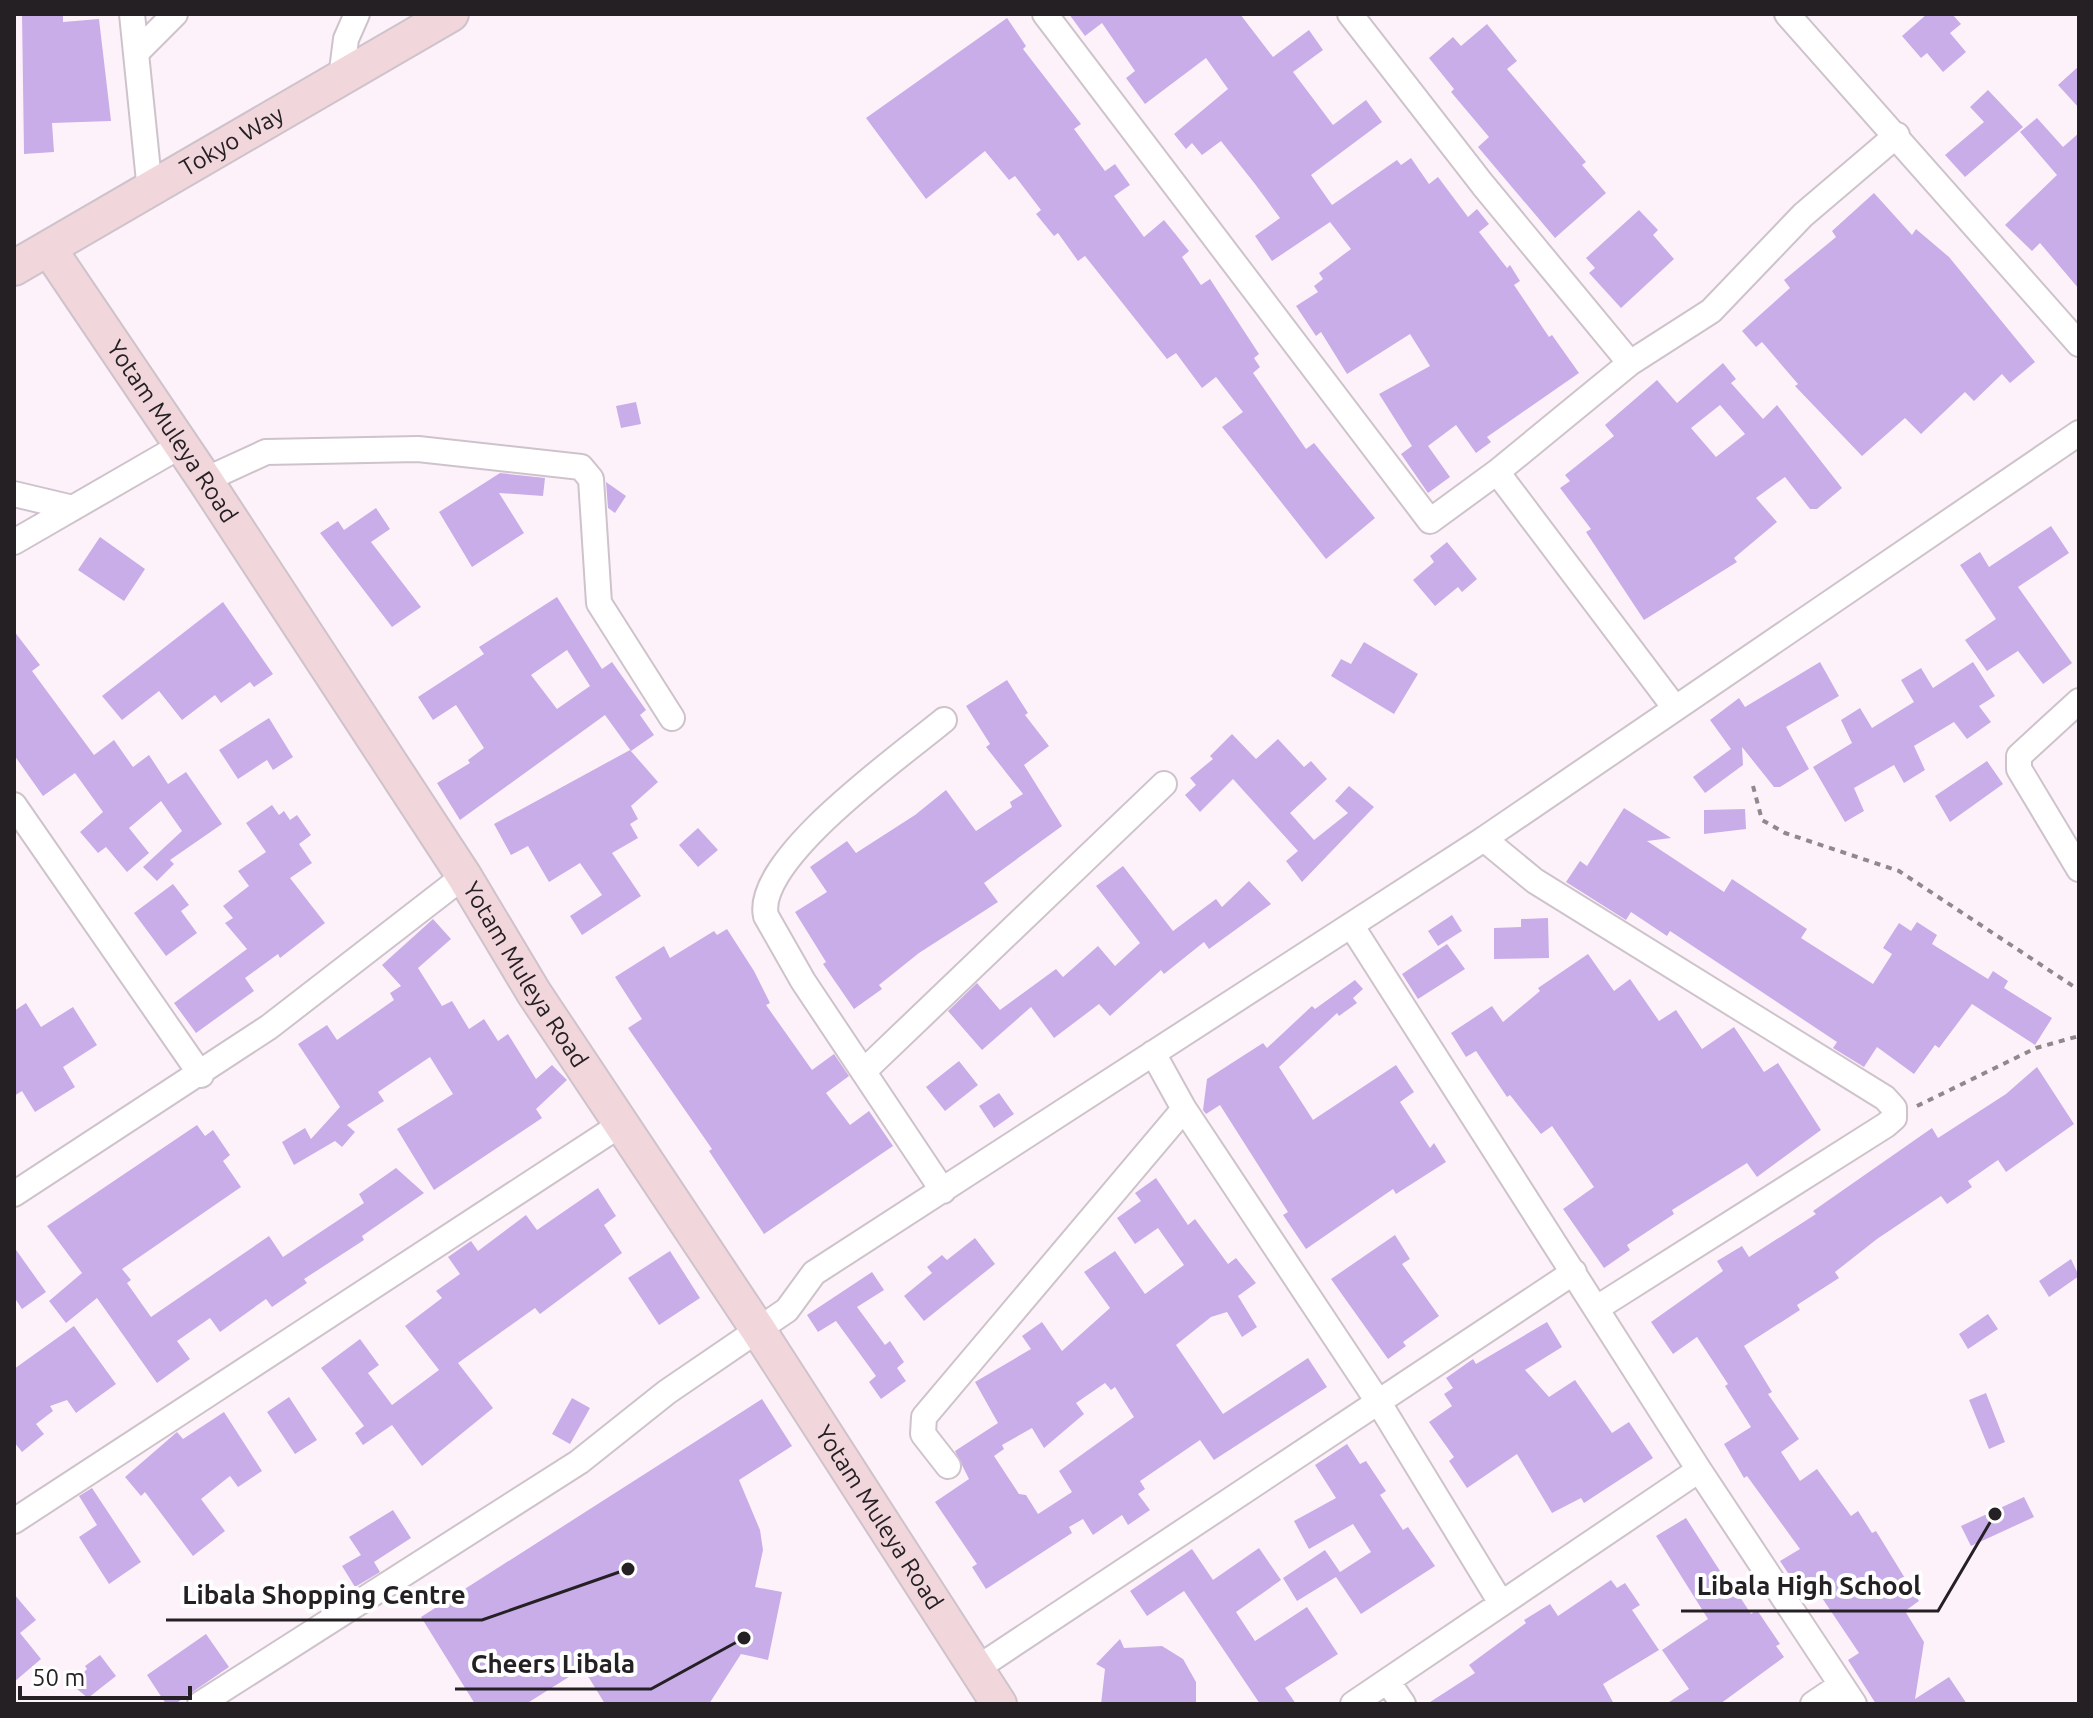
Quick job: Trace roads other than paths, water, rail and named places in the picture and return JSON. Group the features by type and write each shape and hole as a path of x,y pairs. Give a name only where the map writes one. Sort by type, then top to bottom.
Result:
{"street":[{"path":"132,14 150,191"},
{"path":"138,51 175,14"},
{"path":"341,78 346,39 357,14"},
{"name":"Tokyo Way","path":"14,268 451,14"},
{"path":"1045,14 1430,521 1497,472 1630,363 1711,311 1803,215 1897,135"},
{"path":"1350,14 1483,185 1630,363"},
{"path":"1787,14 2079,344"},
{"name":"Yotam Muleya Road","path":"49,249 182,445 464,876 534,993 623,1123 999,1704"},
{"path":"200,1704 579,1462 621,1426 757,1328 787,1310 814,1273 943,1191 1084,1095 1484,839 2079,433"},
{"path":"14,542 182,445"},
{"path":"205,480 266,452 418,449 581,467 591,479 599,603 672,718"},
{"path":"1497,472 1675,708"},
{"path":"14,494 73,508"},
{"path":"2079,701 2019,756 2022,778 2079,869"},
{"path":"943,1191 775,933 766,916 765,893 787,856 818,825 944,720"},
{"path":"864,1071 1164,784"},
{"path":"14,805 201,1075"},
{"path":"1484,839 1535,881 1885,1098 1894,1108 1894,1118 1597,1308"},
{"path":"14,1194 201,1075 269,1027 464,876"},
{"path":"1351,925 1699,1470 1848,1695 1813,1704"},
{"path":"1153,1053 1184,1109 1379,1403 1501,1603"},
{"path":"948,1466 923,1434 924,1417 1184,1109"},
{"path":"14,1521 623,1123"},
{"path":"976,1669 1162,1542 1379,1403 1574,1272"},
{"path":"1353,1704 1699,1470"},
{"path":"1388,1682 1403,1704"}],"place":[{"name":"Libala High School","path":"1995,1514"},
{"name":"Libala Shopping Centre","path":"628,1569"},
{"name":"Cheers Libala","path":"744,1638"}]}
